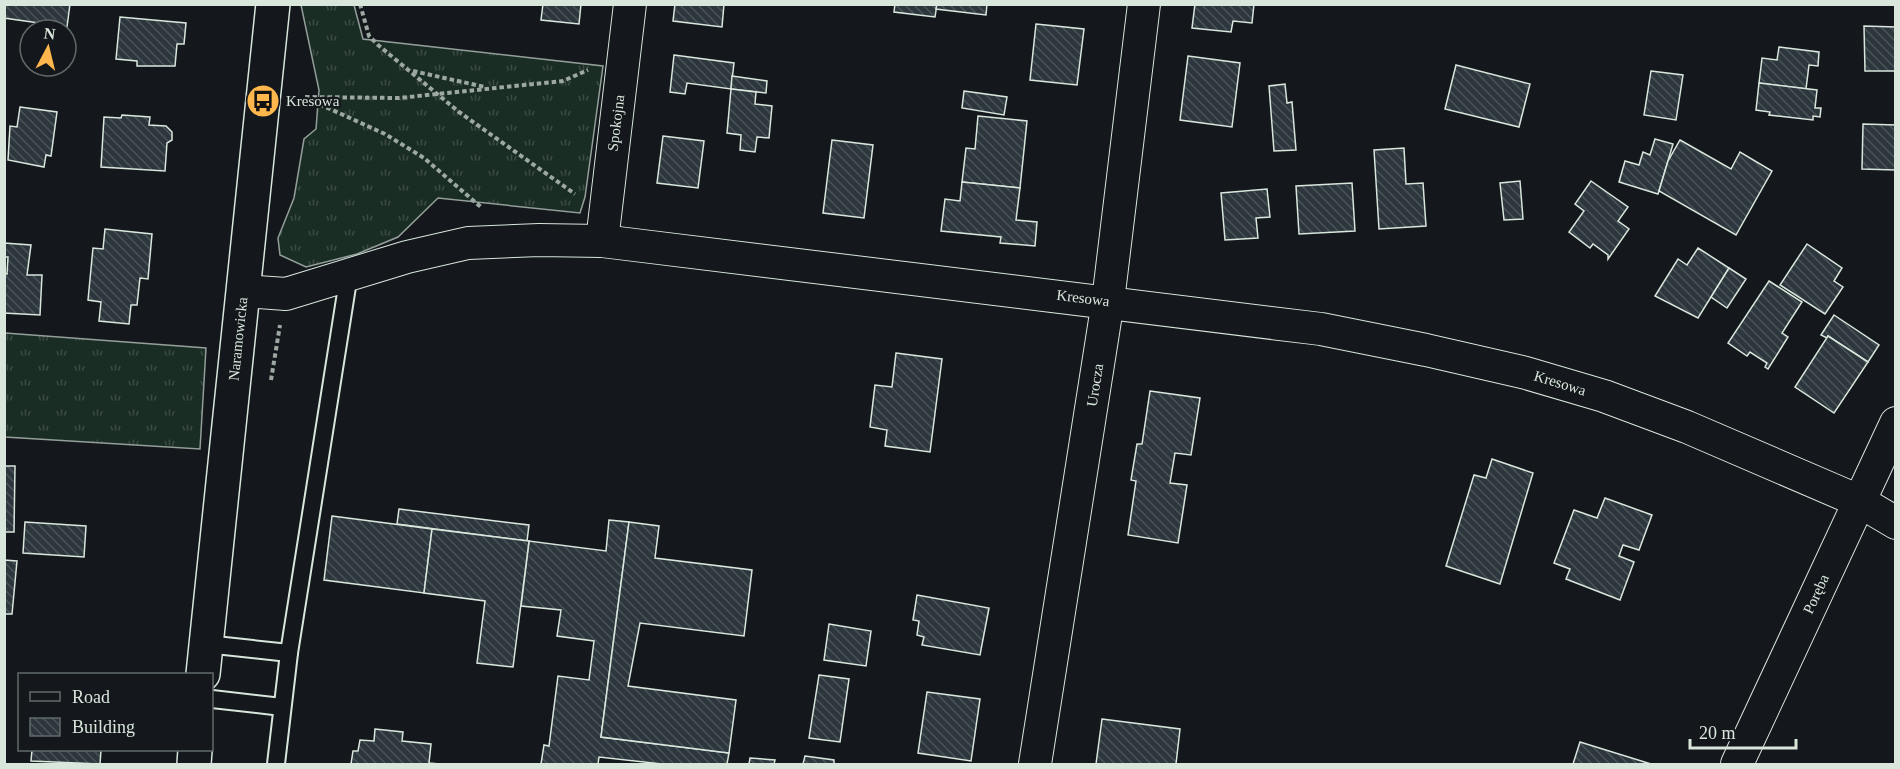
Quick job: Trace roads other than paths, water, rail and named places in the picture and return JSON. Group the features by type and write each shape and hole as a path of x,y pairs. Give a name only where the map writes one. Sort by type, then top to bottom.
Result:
{"street":[{"name":"Naramowicka","path":"205,659 273,4"},
{"name":"Spokojna","path":"604,231 630,4"},
{"name":"Urocza","path":"1035,765 1108,301 1144,4"},
{"name":"Kresowa","path":"243,291 286,294 407,257 468,243 539,240 604,231 1321,328 1526,373 1604,396 1687,427 1858,501 1896,523"},
{"name":"Poręba","path":"1737,765 1896,423"}],"lane":[{"path":"276,765 289,653 349,274"},
{"path":"205,659 289,653"},
{"path":"213,699 282,707"}],"place":[{"name":"Kresowa","path":"263,101"}]}
